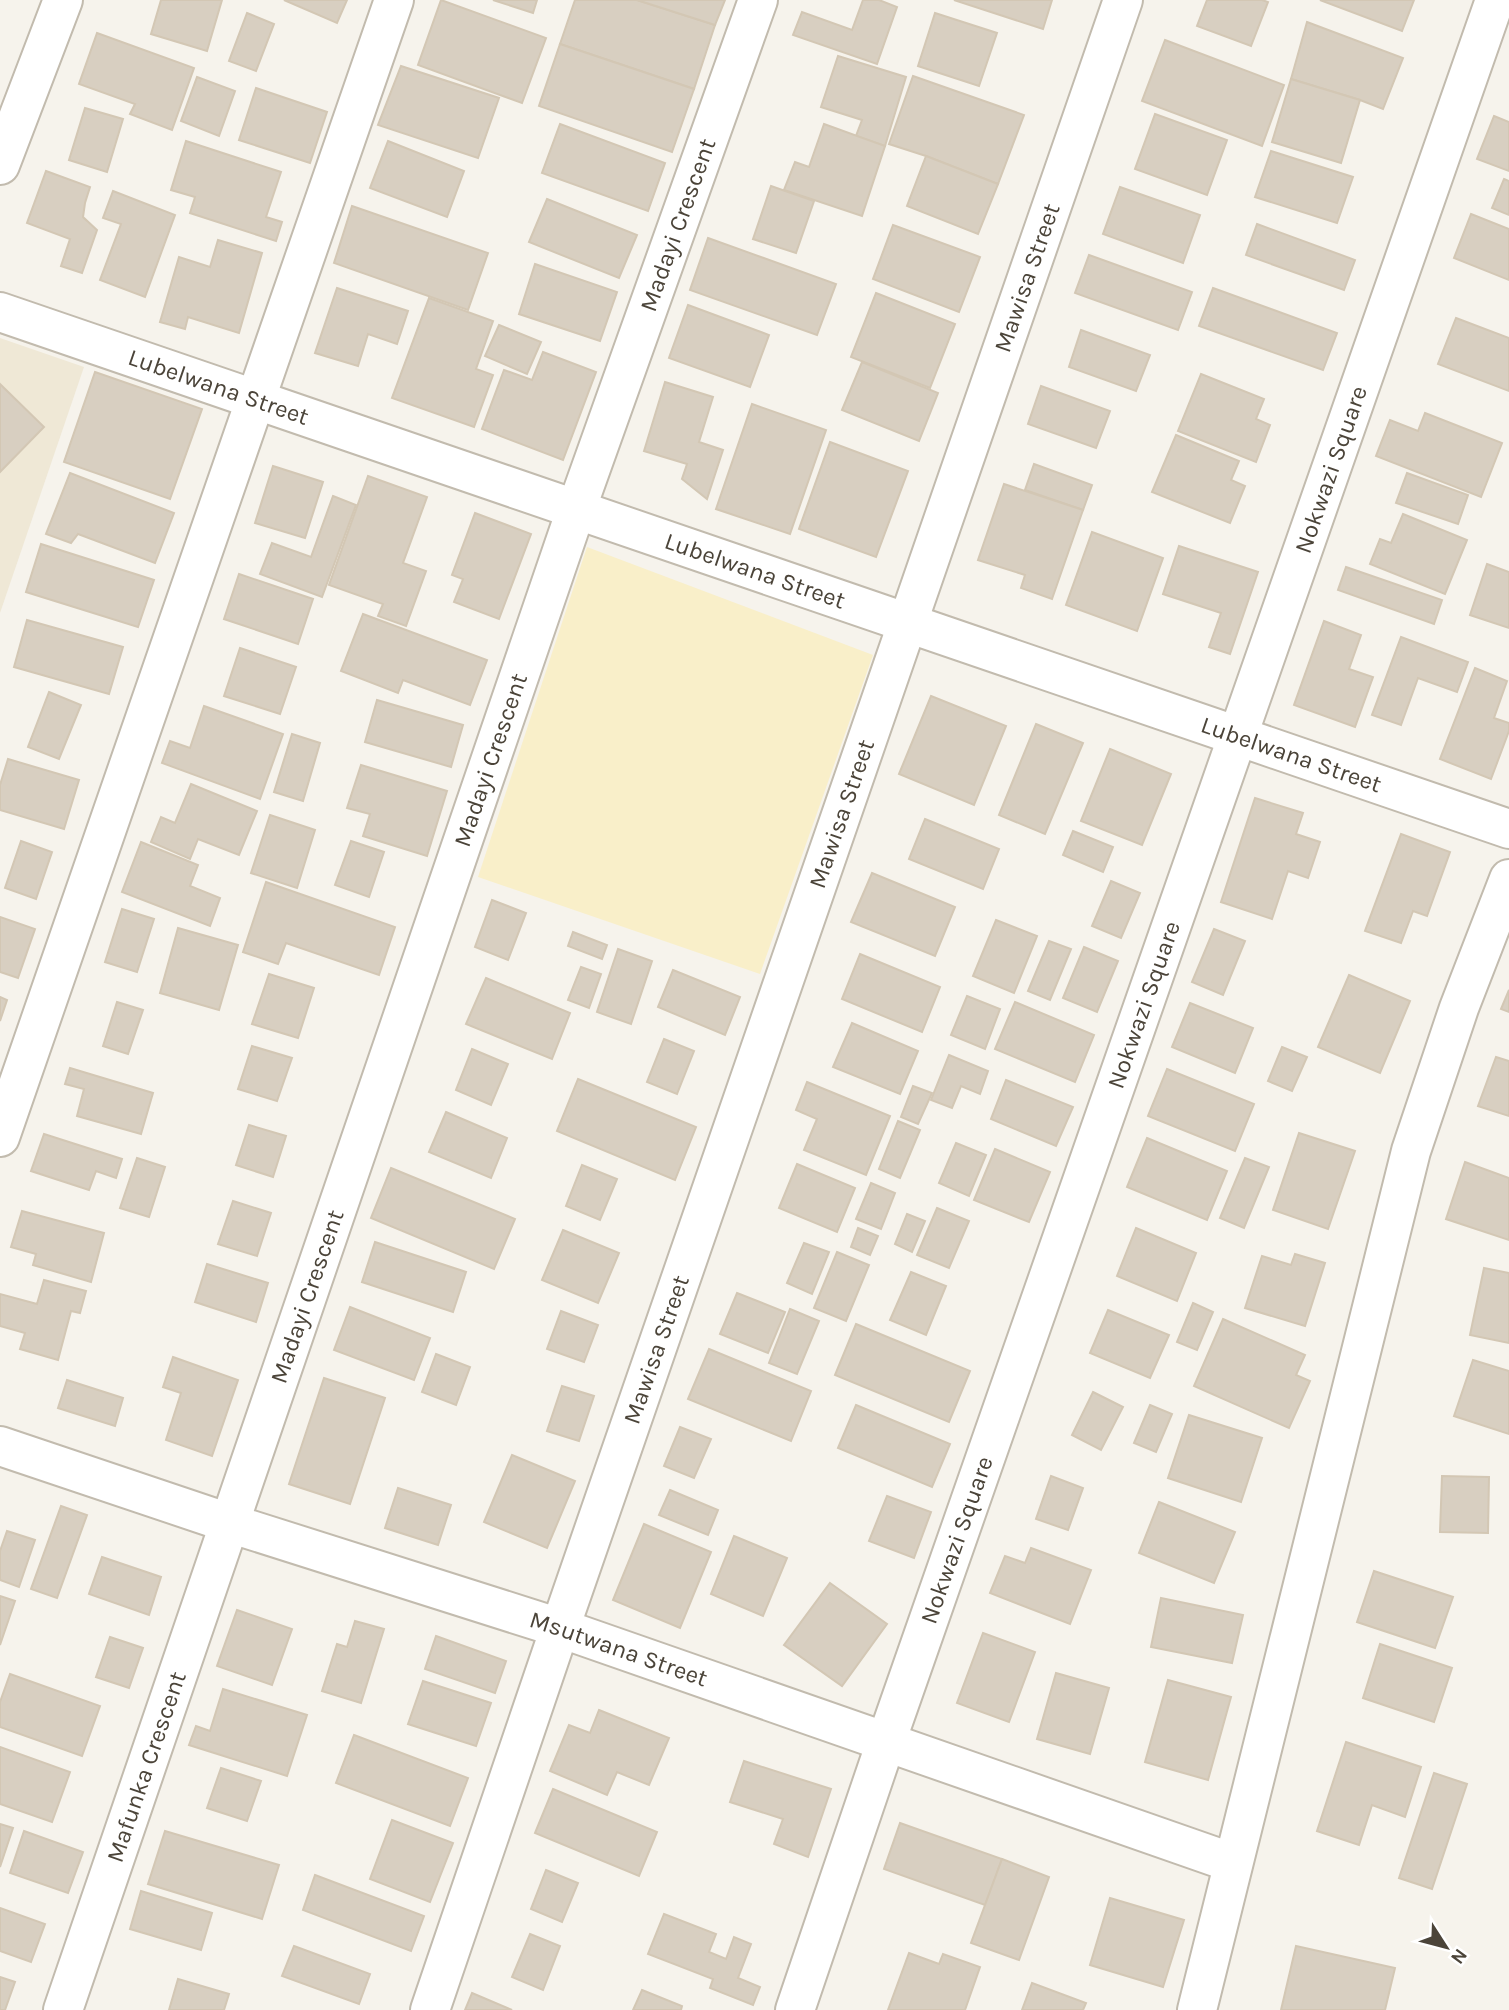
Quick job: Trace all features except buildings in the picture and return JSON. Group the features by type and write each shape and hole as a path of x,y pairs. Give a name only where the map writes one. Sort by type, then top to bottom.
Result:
{"street":[{"path":"0,165 63,0"},
{"path":"0,1137 394,0"},
{"name":"Madayi Crescent","path":"229,1523 576,510 758,0"},
{"name":"Mawisa Street","path":"560,1628 1123,0"},
{"name":"Nokwazi Square","path":"795,2010 886,1742 1495,0"},
{"name":"Lubelwana Street","path":"0,312 1509,828"},
{"path":"1197,2010 1411,1151 1459,1008 1509,879"},
{"name":"Msutwana Street","path":"0,1446 229,1523 560,1628 1233,1863"},
{"name":"Mafunka Crescent","path":"63,2010 229,1523"},
{"path":"430,2010 560,1628"}],"shaded area":[{"path":"0,338 84,367 0,613"}],"sand":[{"path":"587,547 873,655 760,974 478,877"}]}
